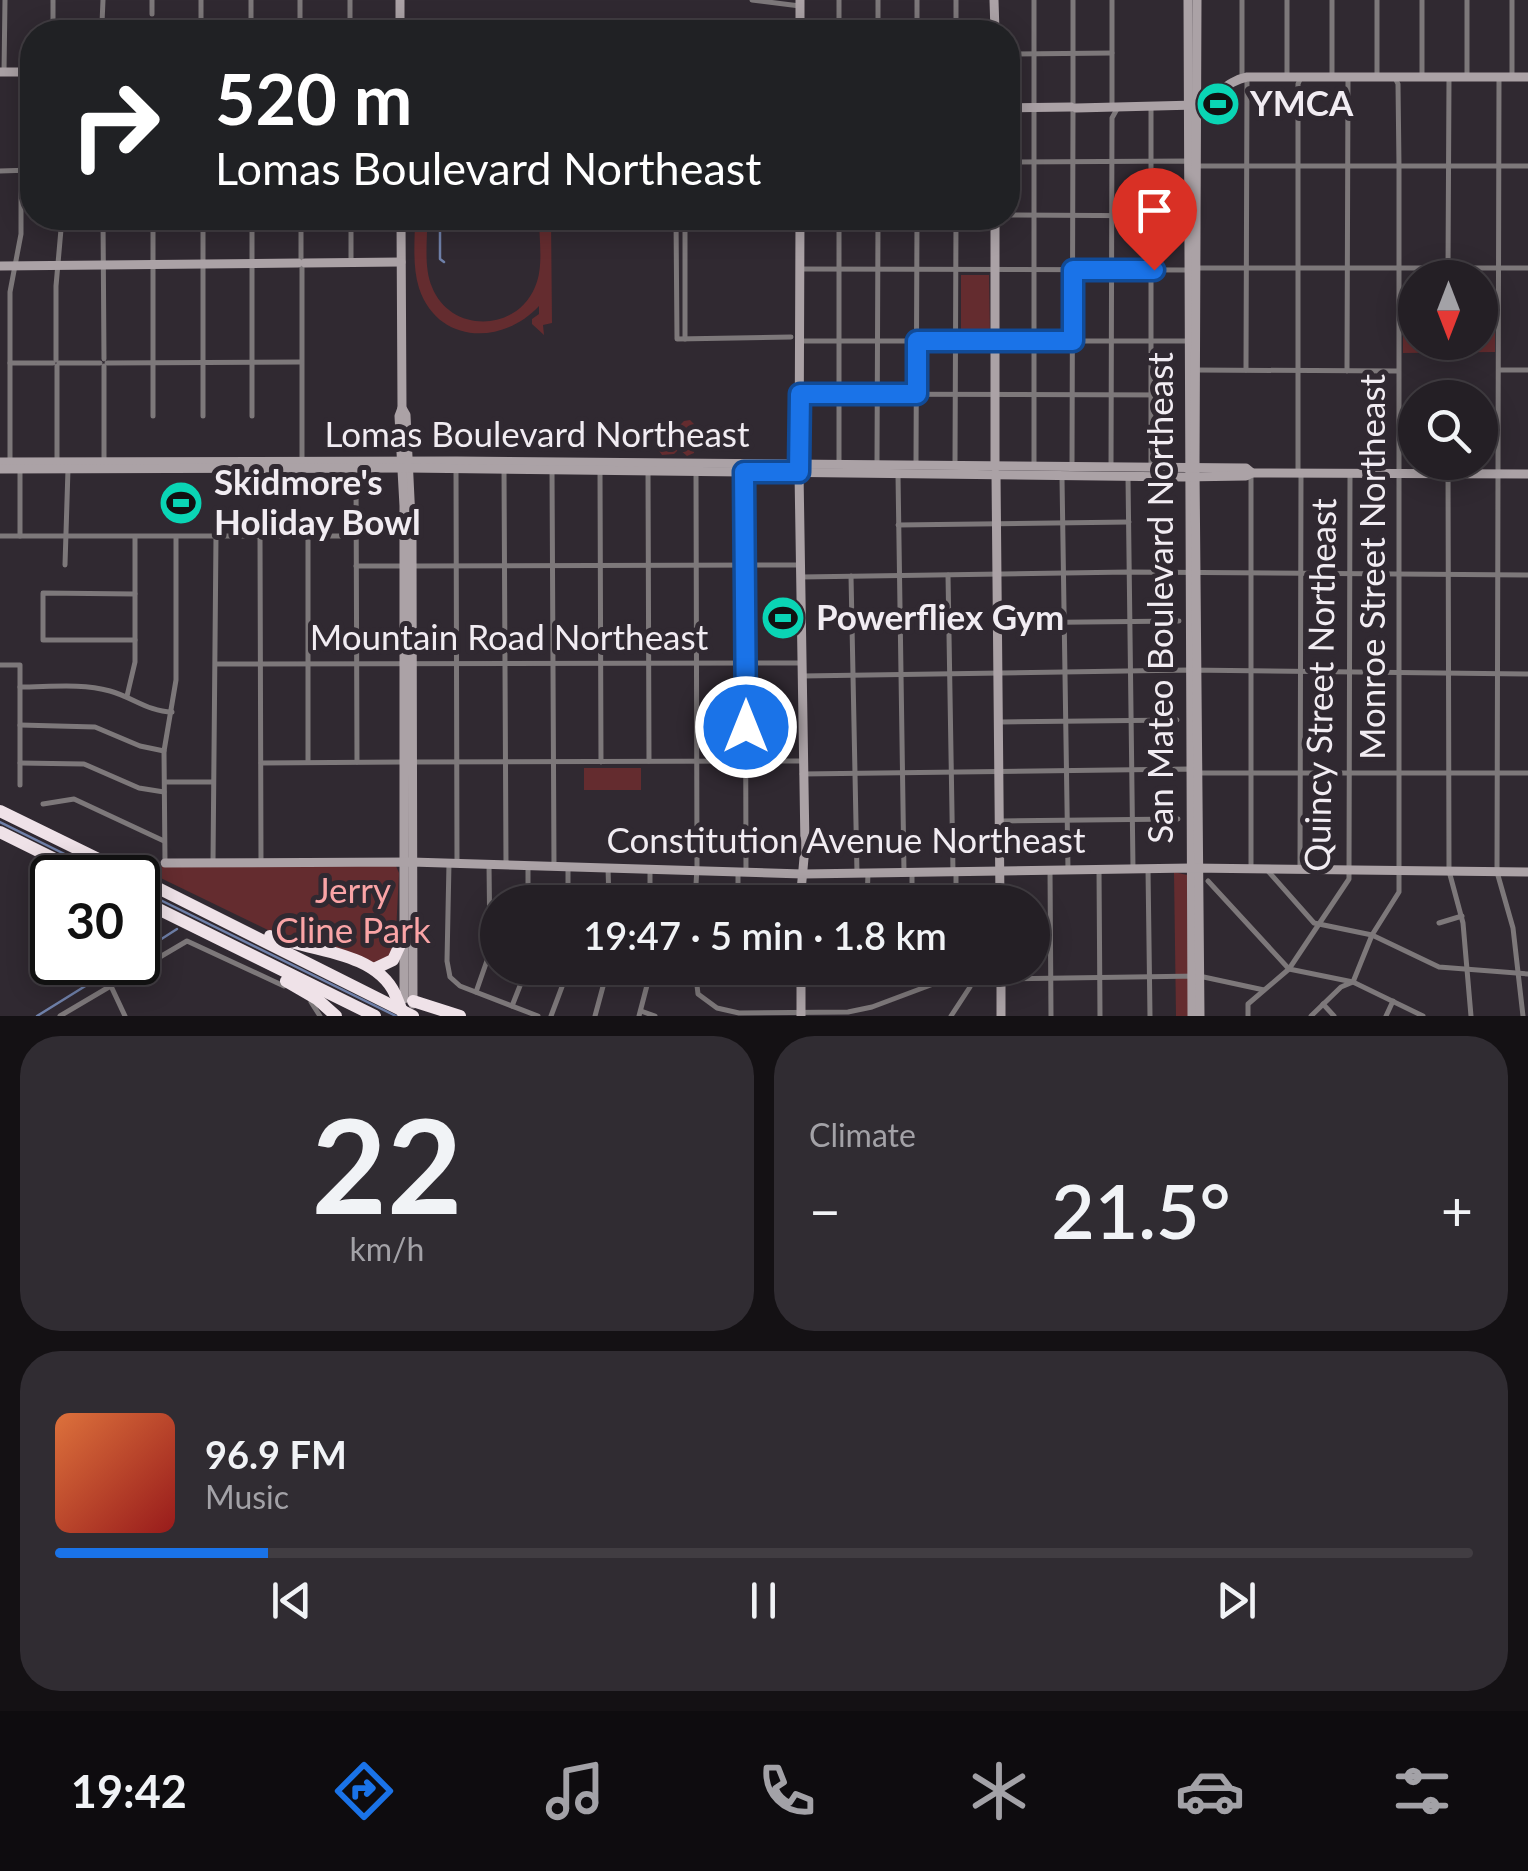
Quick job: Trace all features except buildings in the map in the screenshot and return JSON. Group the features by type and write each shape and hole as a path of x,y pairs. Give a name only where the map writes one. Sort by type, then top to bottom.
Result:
{"highway":[{"path":"0,810 91,855"},
{"path":"0,832 46,855"},
{"path":"160,889 411,1009 453,1013"},
{"path":"200,909 286,942 374,968 411,1009 453,1013"},
{"path":"160,911 376,1016"},
{"path":"170,916 304,990 336,1016"},
{"path":"374,968 393,960 404,936"}],"main road":[{"name":"San Mateo Boulevard Northeast","path":"1188,0 1188,51 1194,97"},
{"name":"San Mateo Boulevard Northeast","path":"1192,1016 1192,163 1197,0"},
{"path":"1188,51 1192,56 1194,97"},
{"path":"1020,108 1151,108 1194,97 1214,97 1229,83 1244,78 1528,78"},
{"path":"401,230 399,414 408,566 404,936 411,1009"},
{"path":"800,230 795,339 800,394 802,885"},
{"path":"995,230 1000,885"},
{"path":"0,266 401,262"},
{"name":"San Mateo Boulevard Northeast","path":"1191,370 1187,341 1192,269"},
{"name":"Lomas Boulevard Northeast","path":"3,464 60,466"},
{"name":"Lomas Boulevard Northeast","path":"3,464 20,469 403,464 1398,474"},
{"name":"Lomas Boulevard Northeast","path":"1128,473 1150,469 1192,473"},
{"name":"Lomas Boulevard Northeast","path":"1499,474 1528,474"},
{"name":"Constitution Avenue Northeast","path":"164,862 407,862 804,874 1195,868 1528,872"},
{"path":"407,862 411,1009"},
{"name":"San Mateo Boulevard Northeast","path":"1195,977 1200,1016"},
{"path":"801,985 802,1014"},
{"path":"1001,985 1001,1016"}],"street":[{"path":"2,72 5,0"},
{"path":"152,0 152,14"},
{"path":"752,0 800,3"},
{"path":"1034,0 1034,471"},
{"path":"1068,870 1062,523 1072,394 1073,0"},
{"path":"1111,472 1115,111 1112,0"},
{"path":"1242,0 1247,166 1246,370"},
{"path":"1287,0 1298,166 1300,870"},
{"path":"1332,0 1332,77"},
{"path":"1377,0 1377,78"},
{"path":"1422,0 1422,78"},
{"path":"1467,0 1467,78"},
{"path":"1512,0 1512,78"},
{"path":"1020,54 1112,53"},
{"path":"1348,77 1348,371"},
{"path":"1448,260 1449,78"},
{"path":"1499,78 1497,872 1513,928 1523,1016"},
{"name":"Monroe Street Northeast","path":"1398,260 1399,80"},
{"path":"1150,469 1151,108"},
{"path":"1020,162 1528,166"},
{"path":"1020,216 1176,216"},
{"path":"3,464 10,292 21,230"},
{"path":"61,230 56,286 56,363 60,466 68,536 66,564"},
{"path":"103,230 104,465"},
{"path":"153,230 153,416"},
{"path":"202,230 203,416"},
{"path":"252,230 252,416"},
{"path":"301,230 302,465"},
{"path":"351,230 351,262"},
{"path":"676,230 677,339 1187,341"},
{"path":"685,230 685,339"},
{"path":"838,469 839,230"},
{"path":"877,469 878,230"},
{"path":"916,470 917,230"},
{"path":"956,230 956,470"},
{"path":"800,270 1151,270 1398,264"},
{"path":"1499,264 1528,268"},
{"name":"Monroe Street Northeast","path":"1398,360 1398,380"},
{"path":"10,363 301,362"},
{"path":"1191,370 1398,371"},
{"path":"1499,370 1528,370"},
{"path":"800,394 1172,395"},
{"path":"356,464 356,762"},
{"path":"456,465 457,762 447,970 460,986 538,1016"},
{"path":"504,465 506,865"},
{"path":"552,466 554,866"},
{"path":"600,466 601,762"},
{"path":"648,467 649,761"},
{"path":"695,885 696,467"},
{"path":"740,885 746,761 745,468"},
{"path":"20,469 20,536"},
{"path":"898,470 903,773 910,885"},
{"path":"1128,473 1133,869"},
{"path":"1251,870 1252,473"},
{"name":"Quincy Street Northeast","path":"1248,1016 1248,1004 1289,969 1348,882 1350,474"},
{"name":"Monroe Street Northeast","path":"1353,982 1372,935 1398,897 1398,480"},
{"path":"1449,480 1449,871 1462,916 1472,1016"},
{"path":"898,525 1128,522"},
{"path":"0,536 356,536"},
{"path":"127,696 135,671 135,536"},
{"path":"164,862 164,751 176,680 176,536"},
{"path":"212,862 216,536"},
{"path":"260,536 260,862"},
{"path":"308,536 308,762"},
{"path":"356,566 801,564"},
{"path":"801,576 1063,572 1528,574"},
{"path":"948,575 955,885"},
{"path":"851,576 856,774 864,885"},
{"path":"135,594 43,593 43,640 135,640"},
{"path":"998,623 1180,621"},
{"name":"Mountain Road Northeast","path":"216,664 802,663"},
{"path":"0,665 20,665 20,785"},
{"path":"802,676 1130,671 1528,674"},
{"path":"20,687 90,687 127,696 155,710 172,712"},
{"path":"999,722 1177,720"},
{"path":"20,725 95,727 140,746 164,751"},
{"path":"260,762 804,761"},
{"path":"20,763 84,764 139,788 164,792"},
{"path":"804,775 1066,770 1528,773"},
{"path":"164,782 212,782"},
{"path":"42,804 74,799 164,841"},
{"path":"1001,821 1178,818"},
{"path":"476,992 489,958 489,864"},
{"path":"528,866 528,885"},
{"path":"568,867 568,885"},
{"path":"608,868 608,885"},
{"path":"1148,869 1150,1016"},
{"path":"650,870 650,885"},
{"path":"1050,870 1050,885"},
{"path":"1099,870 1100,1016"},
{"path":"1267,870 1312,922 1372,935 1439,966 1528,974"},
{"path":"1208,881 1289,969 1353,982 1423,1016"},
{"path":"1439,923 1462,916"},
{"path":"160,956 187,941 300,992 320,1016"},
{"path":"1051,1016 1050,978 1195,977 1264,990"},
{"path":"1310,1016 1341,987 1353,982"},
{"path":"58,1016 108,985"},
{"path":"110,985 125,1016"},
{"path":"512,1006 520,985"},
{"path":"551,1016 562,985"},
{"path":"594,1016 603,985"},
{"path":"647,985 641,1013 655,1016"},
{"path":"697,985 698,994 724,1011 802,1014 864,1009 923,985"},
{"path":"951,1016 968,985"},
{"path":"1386,1016 1393,1001"},
{"path":"1323,1004 1334,1016"}],"green space":[{"path":"415,230 427,230 428,270 441,302 453,313 483,322 513,313 526,302 539,271 539,230 551,230 552,323 543,325 544,335 532,324 539,306 508,328 473,333 456,329 428,307 419,288"},
{"path":"961,275 989,275 990,336 961,336"},
{"path":"690,420 697,427 694,453 687,456 679,449 674,454 662,455 657,448 660,424 673,421 679,426"},
{"path":"584,768 641,768 641,790 584,790"},
{"name":"Jerry Cline Park","path":"160,866 396,866 399,873 395,952 378,966 270,931 160,878"},
{"path":"1174,872 1187,875 1189,1016 1176,1016"}],"waterway":[{"path":"440,230 440,259 444,262"},
{"path":"0,822 67,855"},
{"path":"160,900 396,1016"},
{"path":"160,940 177,929"},
{"path":"37,1016 87,985"}],"place":[{"name":"YMCA","path":"1218,104"},
{"name":"Skidmore's Holiday Bowl","path":"181,503"},
{"name":"Powerfliex Gym","path":"783,618"}],"route":[{"path":"746,727 744,472 799,472 800,394 917,394 917,341 1073,341 1073,270 1154,270"}]}
